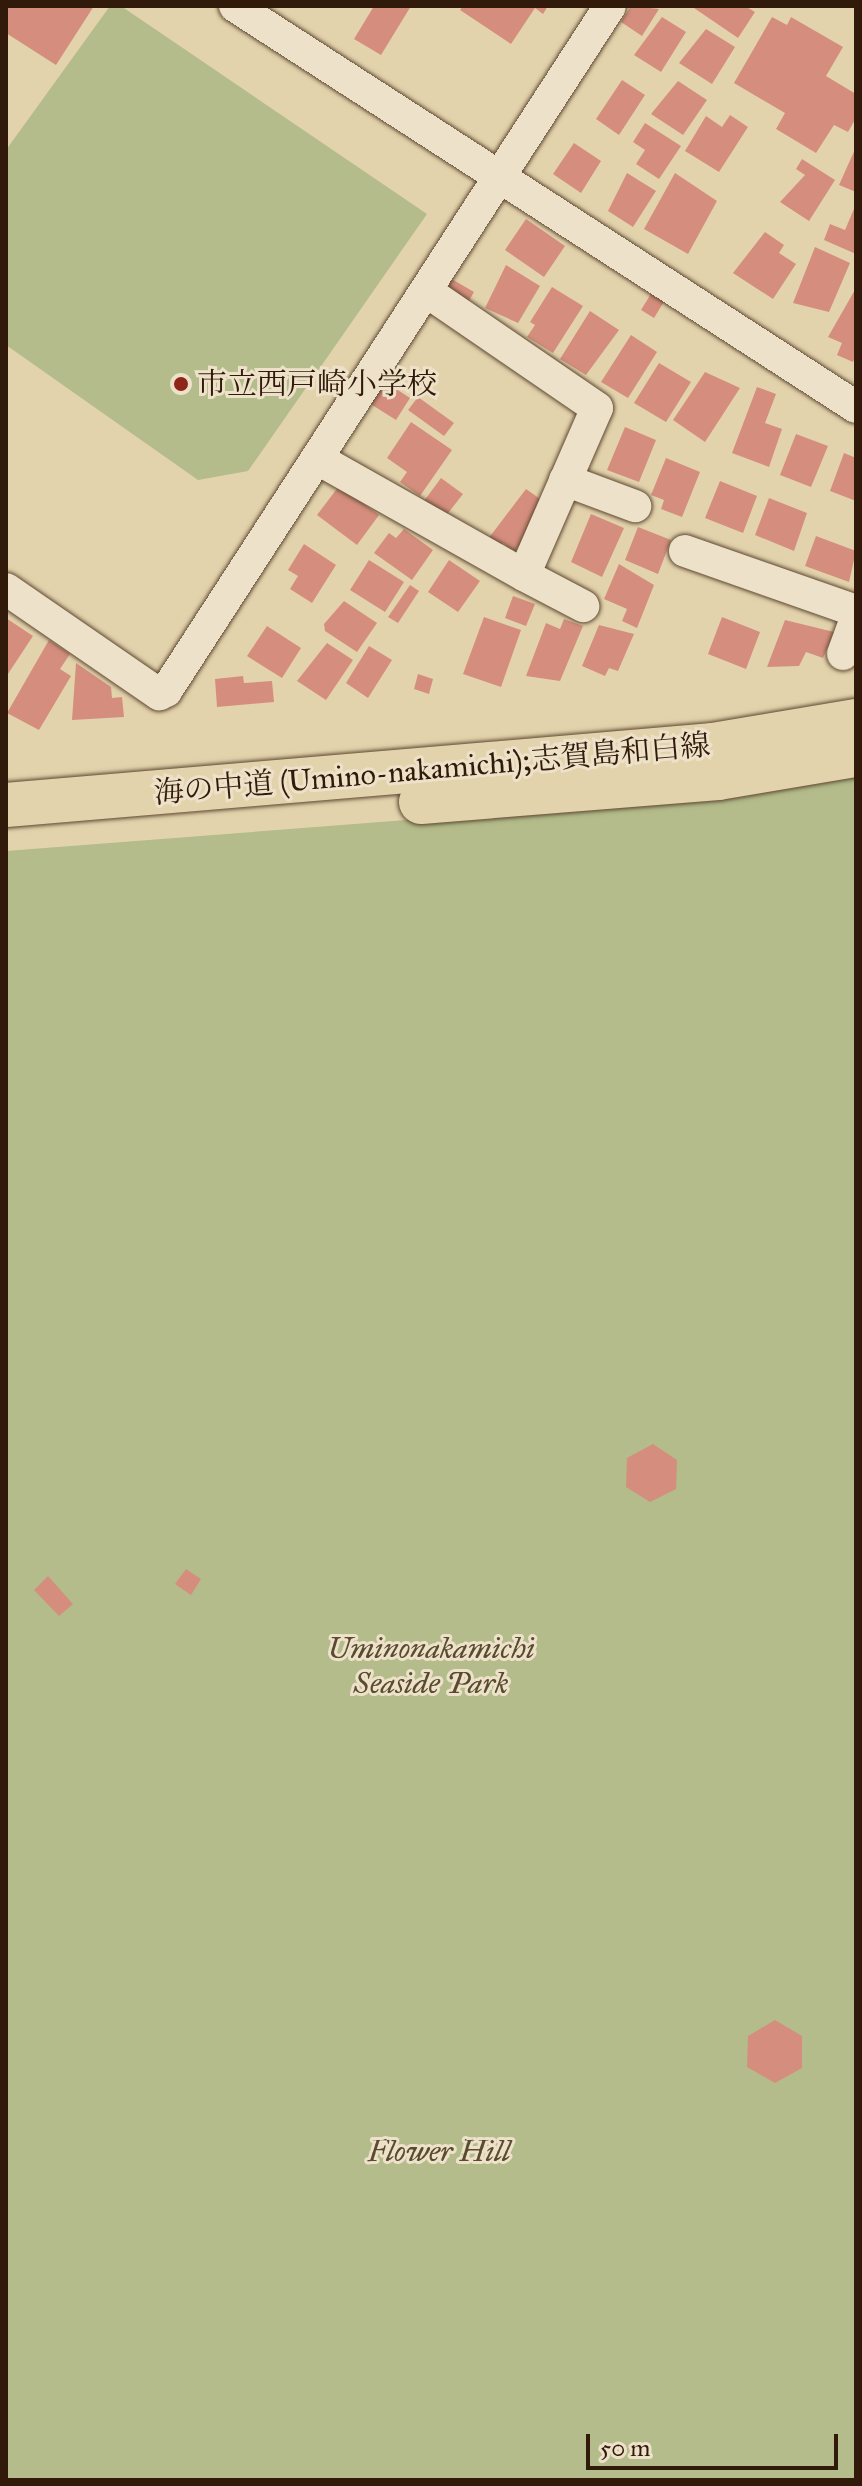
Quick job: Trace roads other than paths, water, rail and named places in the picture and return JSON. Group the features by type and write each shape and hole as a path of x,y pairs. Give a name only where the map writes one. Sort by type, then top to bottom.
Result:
{"main road":[{"name":"海の中道 (Umino-nakamichi);志賀島和白線","path":"6,805 713,745 856,721"},
{"name":"海の中道 (Umino-nakamichi);志賀島和白線","path":"6,836 718,778 856,755"}],"street":[{"path":"235,6 504,176 856,407"},
{"path":"6,589 159,694 166,691 429,293 610,6"},
{"path":"429,293 597,408 524,575"},
{"path":"318,459 583,606"},
{"path":"565,480 635,506"},
{"path":"685,551 856,611"},
{"path":"843,654 856,619"}],"place":[{"name":"市立西戸崎小学校","path":"181,384"}],"park label":[{"name":"Uminonakamichi Seaside Park","path":"431,1665"},
{"name":"Flower Hill","path":"439,2151"}]}
